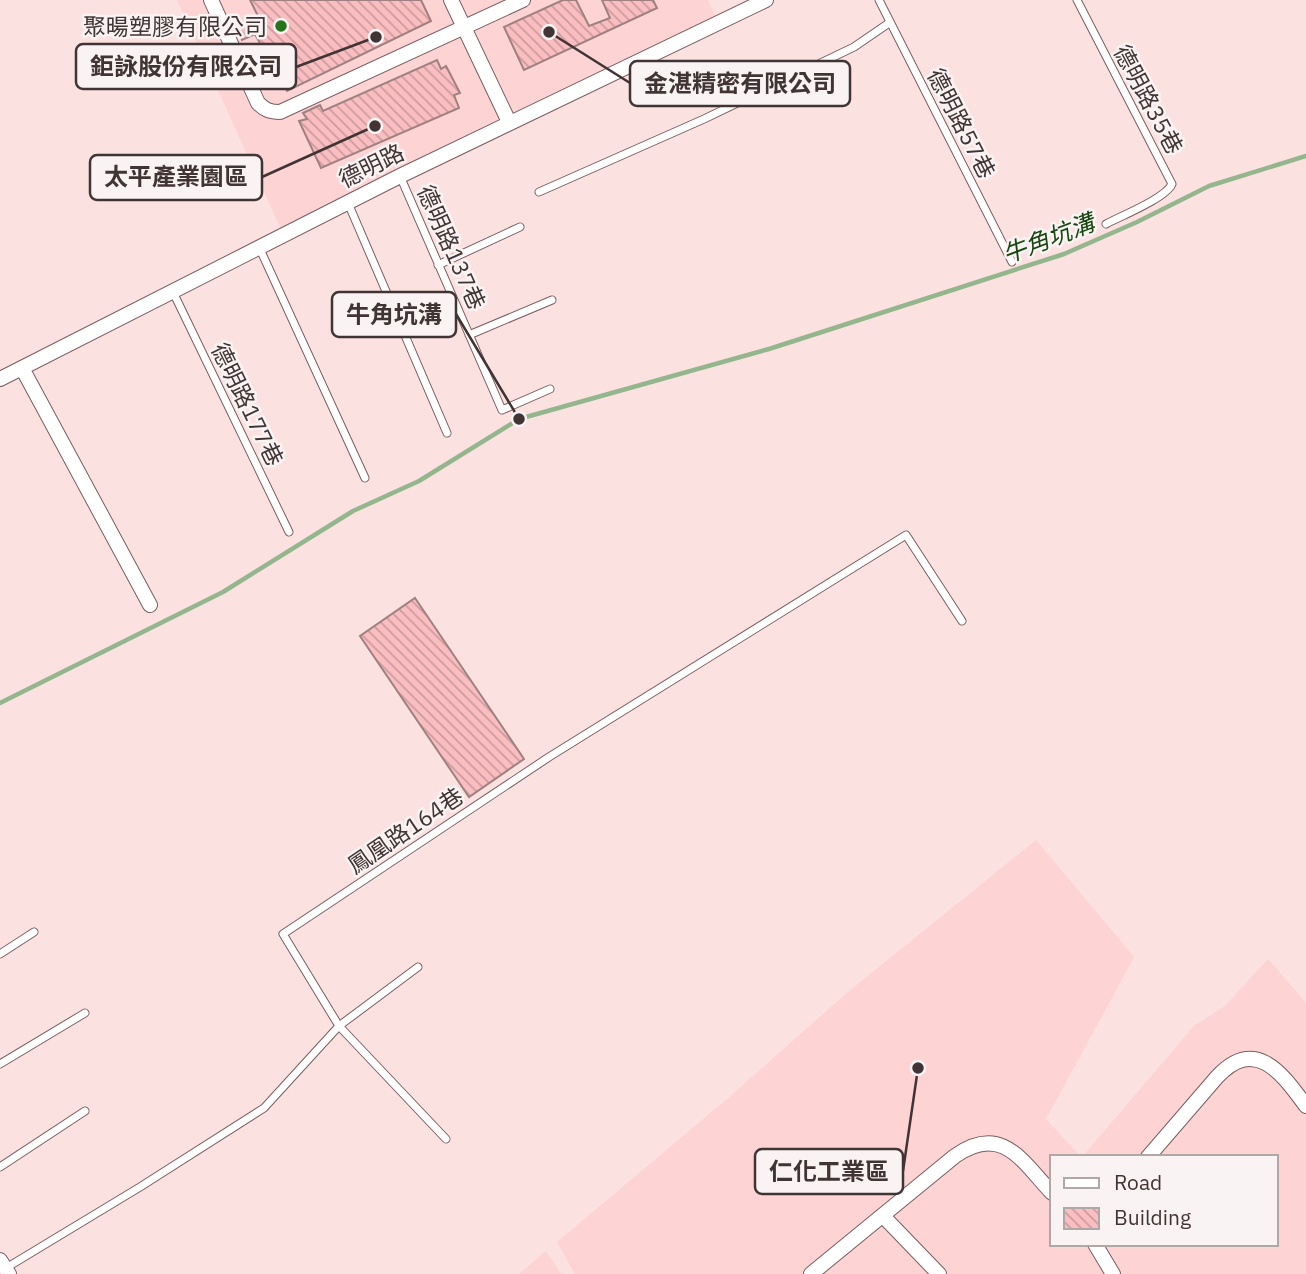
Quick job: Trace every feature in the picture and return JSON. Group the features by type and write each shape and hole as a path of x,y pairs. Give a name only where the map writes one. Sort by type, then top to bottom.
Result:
{"street":[{"path":"211,0 254,95 263,109 280,112 523,0"},
{"path":"452,0 509,122"},
{"name":"德明路","path":"0,379 347,202 765,0"},
{"path":"22,368 150,605"},
{"path":"1150,1155 1226,1068 1236,1063 1252,1060 1269,1065 1285,1077 1306,1106"},
{"path":"811,1274 965,1149 985,1142 1008,1148 1050,1191"},
{"path":"883,1216 939,1274"},
{"path":"1096,1246 1113,1274"}],"lane":[{"name":"德明路57巷","path":"879,0 1012,262"},
{"name":"德明路35巷","path":"1077,0 1172,184 1170,190 1106,224"},
{"path":"539,192 704,120 854,47 889,23"},
{"name":"德明路137巷","path":"400,176 502,410 550,389"},
{"path":"347,202 447,433"},
{"path":"438,265 520,227"},
{"path":"259,246 365,478"},
{"name":"德明路177巷","path":"173,292 289,532"},
{"path":"469,335 552,300"},
{"name":"鳳凰路164巷","path":"340,1026 283,934 550,757 905,535 962,621"},
{"path":"0,954 34,932"},
{"path":"4,1267 140,1187 264,1108 340,1026 418,967"},
{"path":"0,1064 85,1013"},
{"path":"340,1026 446,1139"},
{"path":"0,1167 85,1111"}],"shaded area":[{"path":"177,0 708,0 720,27 284,236"},
{"path":"1036,840 1134,957 1046,1119 1079,1155 1050,1155 1050,1246 1278,1246 1278,1155 1084,1155 1194,1026 1225,1006 1268,959 1306,1003 1306,1274 575,1274 557,1242 727,1099 848,992"},
{"path":"546,1251 561,1274 519,1274"}],"building":[{"path":"250,0 421,0 431,21 287,91 265,46 262,47 255,34 242,40 237,28 259,18"},
{"path":"563,0 576,0 589,26 610,18 602,0 653,0 657,8 524,70 504,27"},
{"path":"437,60 441,69 446,66 460,93 454,95 459,108 321,168 299,121 307,119 303,113 320,105 323,111"},
{"path":"415,598 524,759 469,797 360,636"}],"waterway":[{"name":"牛角坑溝","path":"0,703 223,592 353,511 419,481 519,419 769,349 1064,254 1209,186 1306,156"}],"place":[{"name":"聚暘塑膠有限公司","path":"281,26"},
{"name":"金湛精密有限公司","path":"549,32"},
{"name":"鉅詠股份有限公司","path":"376,37"},
{"name":"太平產業園區","path":"375,126"},
{"name":"牛角坑溝","path":"519,419"},
{"name":"仁化工業區","path":"918,1068"}]}
